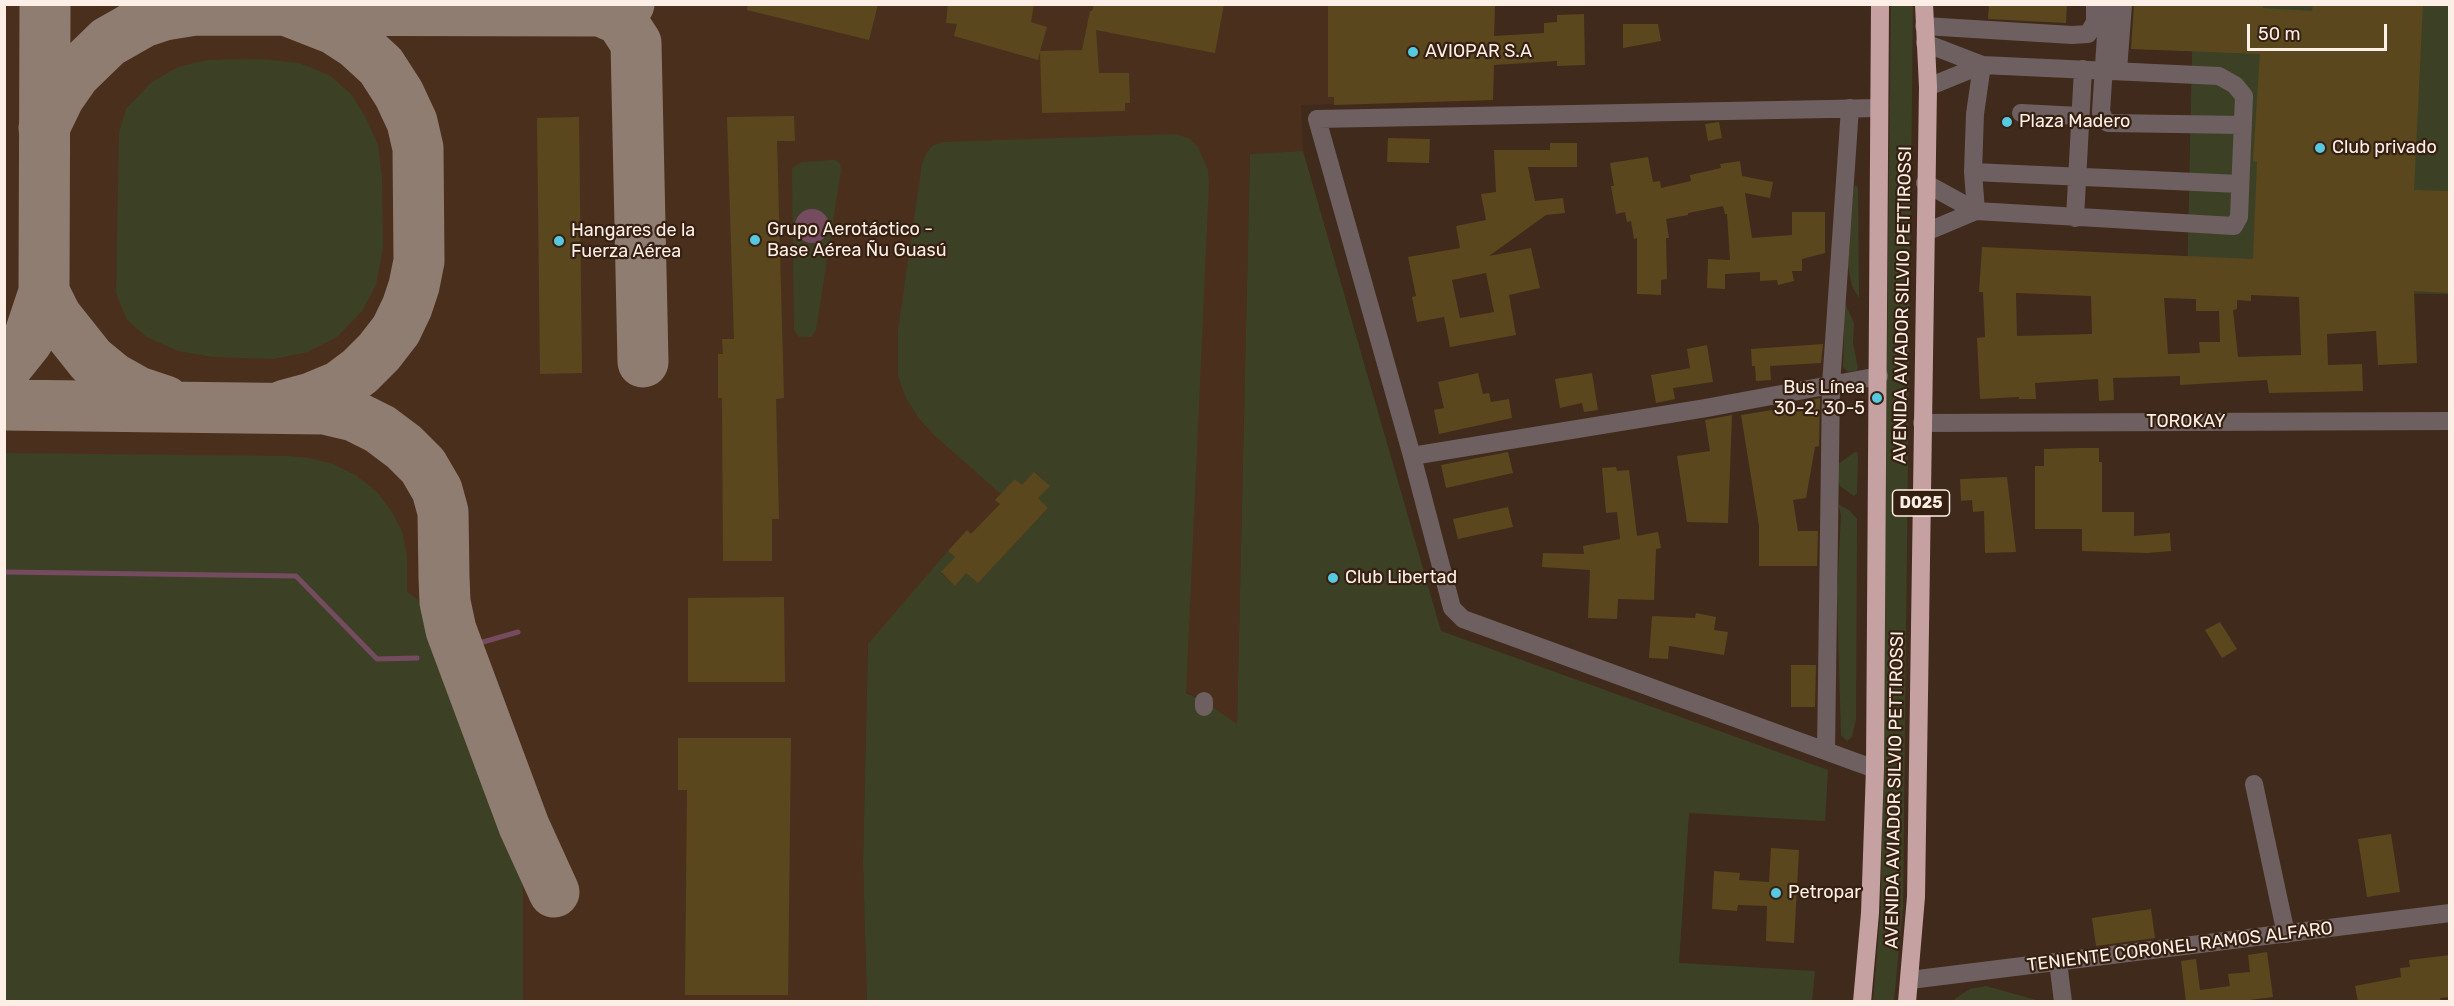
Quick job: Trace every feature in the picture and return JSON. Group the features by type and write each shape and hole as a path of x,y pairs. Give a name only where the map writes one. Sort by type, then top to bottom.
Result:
{"highway":[{"name":"AVENIDA AVIADOR SILVIO PETTIROSSI","path":"1863,1002 1870,913 1875,769 1880,4"},
{"name":"AVENIDA AVIADOR SILVIO PETTIROSSI","path":"1907,1002 1916,897 1928,87 1924,4"}],"street":[{"path":"1924,34 2088,34 2095,22 2095,4"},
{"path":"2108,4 2111,70"},
{"path":"2123,4 2101,112 2108,123 2242,125"},
{"path":"1924,34 1982,64 2219,76 2235,85 2244,96 2239,217 2234,226 1976,211 1925,183"},
{"path":"1928,87 1982,64"},
{"path":"1976,211 1973,172 1975,114 1982,64"},
{"path":"2075,218 2083,69"},
{"path":"1826,751 1831,385 1851,108"},
{"path":"1875,769 1463,619 1452,608 1412,456 1317,119 1880,108"},
{"path":"2021,113 2080,116"},
{"path":"1973,172 2241,184"},
{"path":"1926,232 1976,211"},
{"path":"1412,456 1879,376"},
{"name":"TOROKAY","path":"1922,423 2450,421"},
{"path":"2254,784 2286,934"},
{"name":"TENIENTE CORONEL RAMOS ALFARO","path":"1910,980 2450,914"},
{"path":"2058,962 2063,1002"}],"shaded area":[{"path":"5,5 1495,5 1493,100 1301,105 1303,151 1250,154 1237,725 1204,701 978,583 955,586 941,572 868,644 863,862 867,1001 5,1002"},
{"path":"812,209 824,214 829,226 824,238 812,243 800,238 795,226 800,214"}],"green space":[{"path":"1913,4 1903,907 1894,1001 1873,1002 1881,907 1891,5"},
{"name":"Club privado","path":"2193,5 2449,5 2449,294 2187,291"},
{"path":"261,59 299,63 329,75 351,94 366,118 378,145 382,178 383,248 376,285 362,311 337,337 308,352 273,359 213,357 178,351 147,337 127,320 116,293 119,133 126,109 152,82 178,67 208,60"},
{"name":"Club Libertad","path":"1176,134 1190,139 1198,147 1208,170 1209,182 1186,693 1204,701 1237,724 1250,154 1303,151 1441,631 1828,770 1825,821 1689,813 1679,963 1815,971 1812,1001 867,1002 863,862 868,644 948,551 955,557 941,573 954,585 966,573 978,583 1048,508 1038,498 1049,486 1035,472 1022,485 1015,479 1001,494 933,434 918,417 906,398 898,376 898,330 922,164 927,152 934,145 945,142"},
{"path":"835,160 840,164 841,170 816,330 811,337 799,337 794,330 792,168 802,162"},
{"path":"1856,185 1858,188 1859,298 1852,286 1848,266"},
{"path":"1844,301 1854,323 1853,343 1858,368 1856,371 1848,372 1843,367"},
{"path":"1855,452 1858,455 1857,493 1854,496 1840,486 1838,464"},
{"path":"5,453 309,458 333,464 357,476 377,492 392,512 402,531 407,557 407,592 423,607 519,871 523,889 523,1001 5,1001"},
{"path":"1838,504 1850,511 1857,519 1856,719 1852,737 1847,741 1841,735 1837,596 1841,515"},
{"path":"1986,986 2038,1001 1954,1001 1970,989"}],"building":[{"path":"748,4 878,4 869,40 747,10"},
{"path":"948,4 1034,4 1031,22 1047,27 1040,51 1082,50 1090,11 1094,4 1224,4 1215,53 1096,30 1099,73 1129,73 1130,103 1125,103 1125,111 1042,113 1040,52 1038,60 954,36 957,24 946,23"},
{"name":"AVIOPAR S.A","path":"1328,4 1495,4 1494,36 1544,33 1544,23 1557,22 1557,15 1584,14 1585,65 1557,66 1557,61 1494,65 1493,100 1334,105 1334,97 1328,97"},
{"path":"1989,4 2067,4 2066,23 1988,19"},
{"path":"2134,4 2263,4 2263,8 2312,11 2313,4 2423,4 2414,190 2450,191 2450,293 2414,291 2417,363 2378,365 2376,331 2327,334 2328,365 2362,364 2363,391 2269,393 2267,380 2180,385 2180,376 2113,378 2114,400 2099,401 2098,379 2035,383 2036,399 2019,399 2019,397 1980,399 1977,338 1985,337 1983,292 1979,292 1982,247 2253,259 2257,162 2253,161 2260,54 2131,49","holes":["2016,293 2091,296 2092,334 2017,336","2251,295 2299,297 2301,355 2238,357 2233,310 2237,309 2237,300 2251,301","2164,298 2196,299 2196,311 2219,311 2220,342 2199,342 2200,353 2168,354"]},
{"path":"1623,24 1658,24 1661,41 1623,48"},
{"name":"Grupo Aerotáctico - Base Aérea Ñu Guasú","path":"794,116 795,141 777,141 784,398 776,399 779,519 772,519 772,561 723,561 722,398 718,398 718,354 723,354 722,339 734,339 727,117"},
{"name":"Hangares de la Fuerza Aérea","path":"579,117 582,373 540,374 537,118"},
{"path":"1719,122 1722,138 1708,141 1705,124"},
{"path":"1388,138 1430,139 1429,163 1387,162"},
{"path":"1550,143 1577,143 1577,167 1528,167 1535,201 1563,198 1565,213 1546,215 1489,256 1531,248 1540,288 1509,295 1516,335 1450,347 1444,317 1417,322 1412,297 1416,296 1408,257 1460,248 1456,226 1486,220 1481,194 1496,192 1494,150 1550,150","holes":["1486,273 1494,312 1460,318 1452,280"]},
{"path":"1648,157 1653,182 1660,181 1661,188 1691,181 1690,175 1721,168 1720,164 1740,161 1742,176 1773,182 1770,198 1745,193 1752,238 1792,235 1792,212 1825,212 1825,253 1802,259 1802,271 1792,271 1794,281 1778,285 1777,280 1760,281 1760,272 1725,274 1725,289 1707,288 1708,259 1730,260 1727,214 1723,206 1688,213 1688,215 1666,219 1669,238 1666,238 1667,279 1661,280 1661,295 1637,294 1637,238 1634,239 1631,221 1627,222 1625,212 1616,214 1610,163"},
{"path":"1823,344 1821,363 1770,366 1771,380 1756,381 1751,349"},
{"path":"1707,345 1713,382 1673,388 1675,399 1656,403 1651,375 1690,368 1687,349"},
{"path":"1478,373 1483,394 1489,393 1491,402 1509,399 1512,418 1439,434 1434,410 1444,408 1438,382"},
{"path":"1592,373 1598,410 1584,412 1582,403 1560,408 1555,379"},
{"path":"1820,398 1819,446 1815,447 1806,498 1793,500 1798,531 1818,531 1817,566 1759,566 1759,526 1741,415 1803,405 1802,402"},
{"path":"1732,415 1728,523 1687,522 1677,456 1710,451 1705,420"},
{"path":"2099,448 2099,462 2102,462 2102,512 2134,512 2134,536 2170,533 2171,551 2147,553 2082,551 2082,529 2035,529 2035,466 2044,466 2044,449"},
{"path":"1508,452 1513,473 1446,488 1441,465"},
{"path":"1616,467 1617,471 1629,470 1637,536 1658,532 1661,548 1656,549 1654,600 1618,599 1617,619 1588,618 1590,570 1542,567 1543,553 1584,554 1583,546 1620,539 1617,512 1606,513 1602,468"},
{"path":"1034,472 1050,486 1038,498 1048,508 978,583 966,573 955,586 941,572 955,557 948,551 967,530 971,534 1000,504 995,500 1015,479 1022,485"},
{"path":"2007,477 2016,552 1985,553 1984,511 1973,512 1972,500 1961,501 1960,479"},
{"path":"1508,507 1513,527 1458,539 1453,519"},
{"path":"784,597 785,682 688,682 688,598"},
{"path":"1696,613 1716,617 1714,630 1728,632 1724,655 1669,646 1668,659 1649,658 1652,616 1695,618"},
{"path":"2220,622 2237,649 2222,658 2205,630"},
{"path":"1791,665 1816,665 1815,707 1791,707"},
{"path":"678,738 791,738 788,995 685,995 687,790 678,790"},
{"path":"2391,834 2400,892 2367,897 2358,839"},
{"path":"1771,848 1799,850 1794,943 1766,941 1767,906 1738,905 1737,911 1712,909 1714,871 1740,873 1739,880 1769,882"},
{"path":"2151,909 2155,938 2096,946 2092,918"},
{"path":"2267,952 2273,997 2233,1002 2186,1002 2181,961 2196,959 2200,990 2230,986 2228,974 2250,972 2248,955"},
{"path":"2450,955 2450,997 2440,998 2441,1002 2358,1002 2355,986 2401,977 2400,968 2410,967 2409,960"}],"waterway":[{"path":"4,572 296,576 377,659 417,658"},
{"path":"483,642 518,632"}],"taxiway":[{"path":"44,292 45,4"},
{"path":"44,128 59,97 75,74 108,42 143,22 164,15 195,10 168,4"},
{"path":"195,10 601,11 629,4"},
{"path":"285,405 311,398 340,386 360,371 379,352 396,330 407,307 419,261 418,148 412,122 399,94 381,66 357,44 334,29 288,11"},
{"path":"601,11 621,20 636,43 643,362"},
{"path":"4,370 28,340 44,292 56,316 91,360 113,378 138,392 165,401"},
{"path":"4,405 324,409 354,416 380,429 404,447 423,466 437,490 443,512 445,602 451,630 524,826 554,892"}],"place":[{"name":"AVIOPAR S.A","path":"1413,52"},
{"name":"Plaza Madero","path":"2007,122"},
{"name":"Club privado","path":"2320,148"},
{"name":"Grupo Aerotáctico - Base Aérea Ñu Guasú","path":"755,240"},
{"name":"Hangares de la Fuerza Aérea","path":"559,241"},
{"name":"Bus Línea 30-2, 30-5","path":"1877,398"},
{"name":"Club Libertad","path":"1333,578"},
{"name":"Petropar","path":"1776,893"}]}
